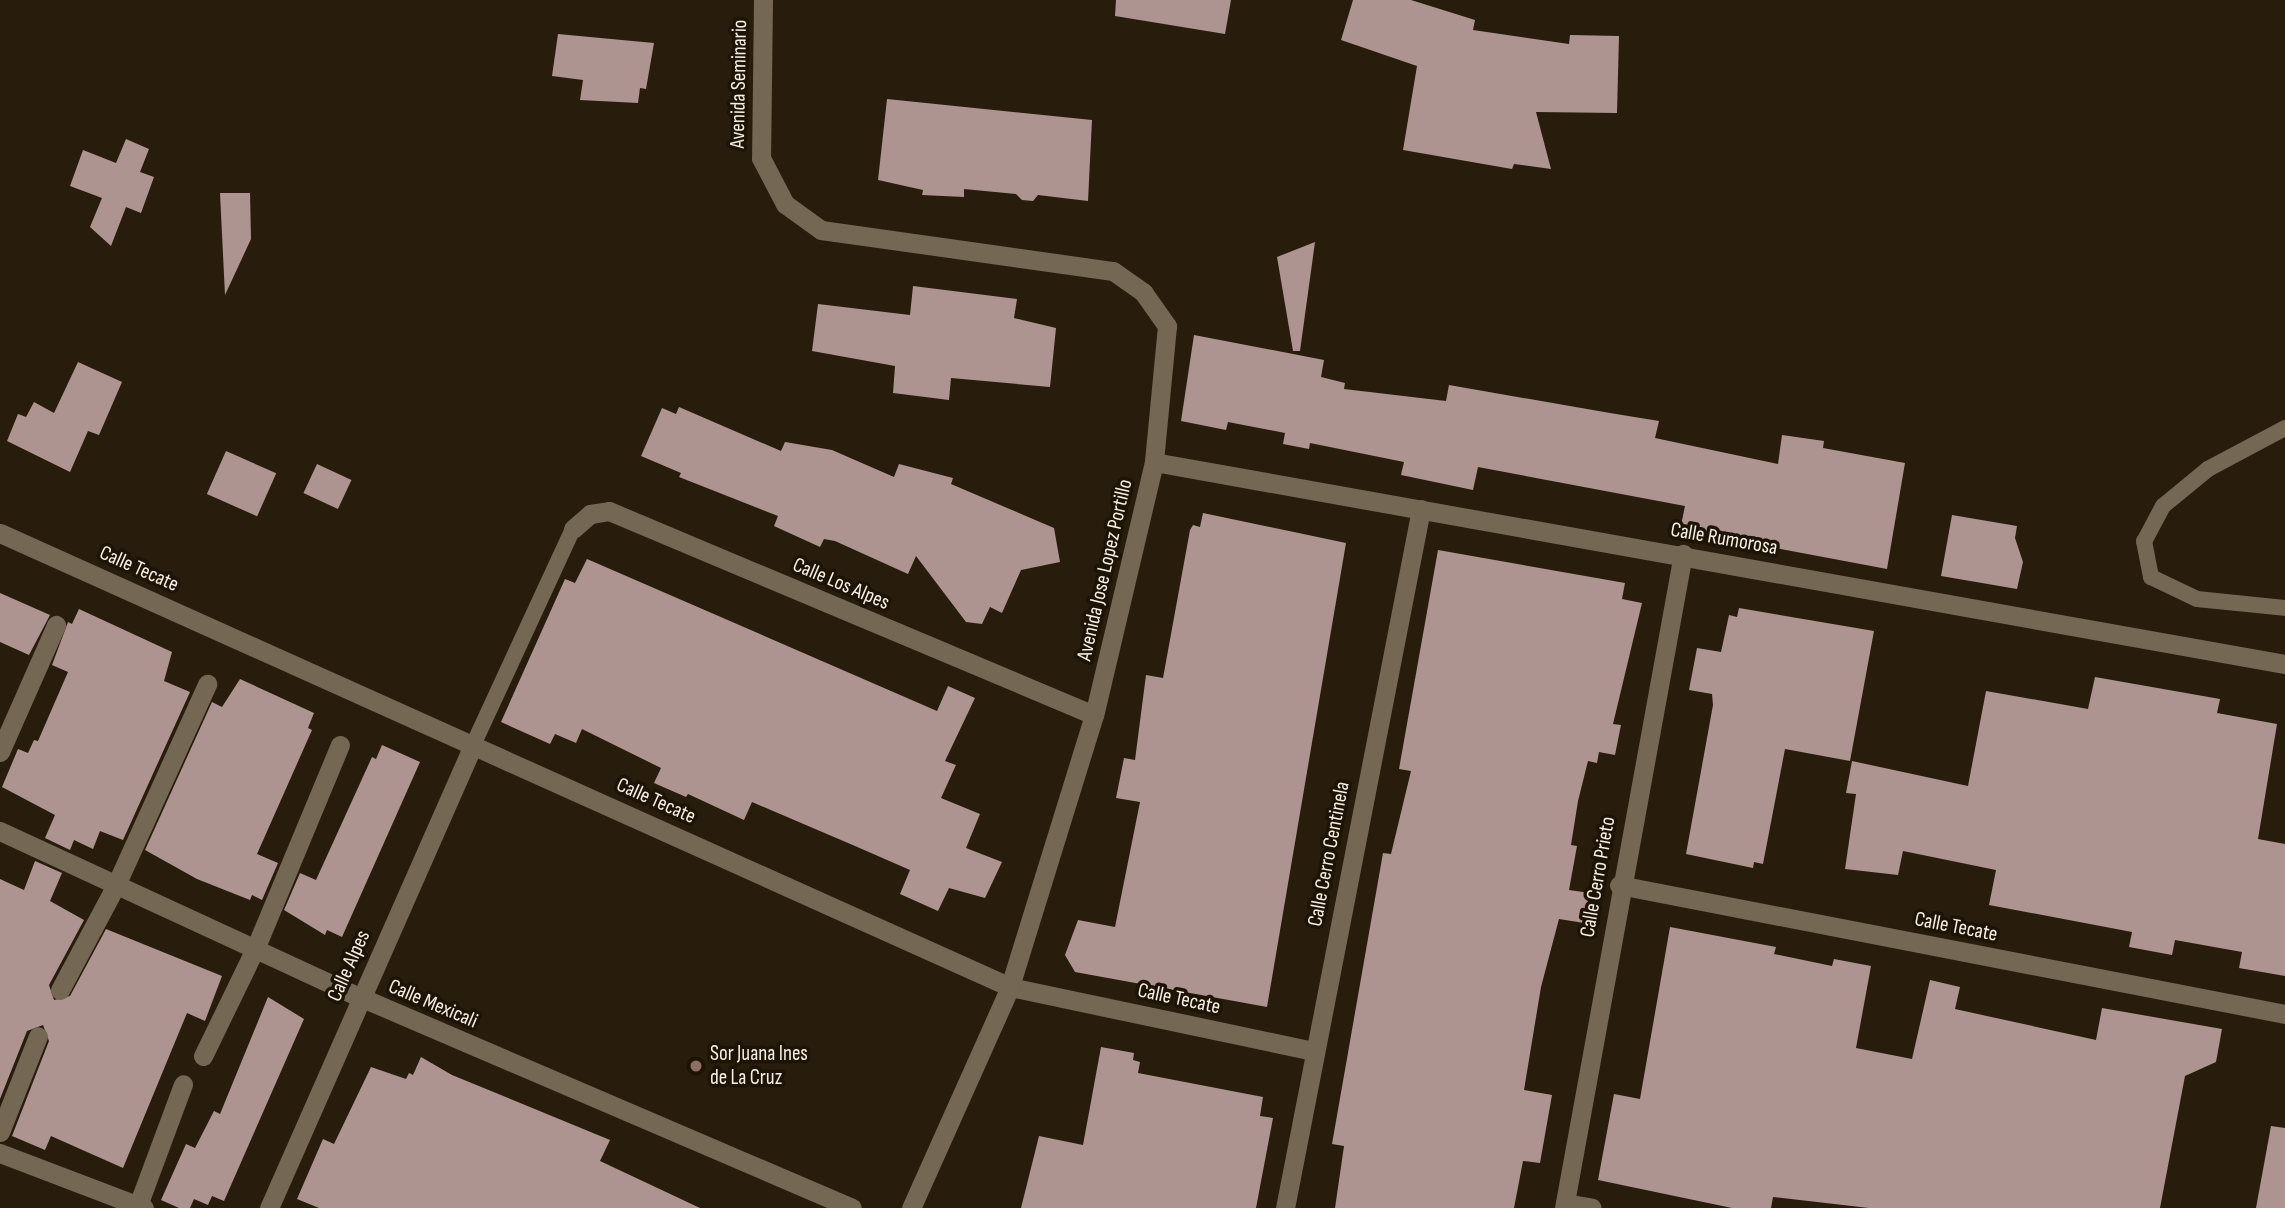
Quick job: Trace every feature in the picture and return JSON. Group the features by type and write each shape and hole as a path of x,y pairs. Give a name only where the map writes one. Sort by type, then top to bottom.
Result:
{"street":[{"name":"Avenida Seminario","path":"763,0 761,158 785,204"},
{"name":"Avenida Jose Lopez Portillo","path":"785,204 821,230 1114,271 1143,292 1167,326 1154,462 1094,715 1010,987 911,1208"},
{"name":"Calle Rumorosa","path":"1154,462 1682,554 2285,664"},
{"name":"Calle Cerro Centinela","path":"1285,1208 1313,1051 1422,509"},
{"name":"Calle Los Alpes","path":"573,529 590,514 609,512 1094,715"},
{"name":"Calle Tecate","path":"0,533 474,743 1010,987 1313,1051"},
{"name":"Calle Cerro Prieto","path":"1564,1205 1619,885 1682,554"},
{"path":"0,752 55,625"},
{"path":"61,990 116,884 206,684"},
{"name":"Calle Alpes","path":"269,1208 474,743"},
{"path":"203,1056 255,949 340,745"},
{"name":"Calle Mexicali","path":"0,831 360,998 852,1208"},
{"name":"Calle Tecate","path":"1619,885 2285,1014"},
{"path":"0,1132 38,1036"},
{"path":"0,1153 140,1207 183,1084"},
{"path":"1564,1205 1592,1208"}],"lane":[{"path":"2285,428 2208,468 2163,506 2144,541 2151,577 2197,599 2285,608"},
{"path":"474,743 573,529"}],"building":[{"path":"1116,0 1231,0 1225,34 1115,16"},
{"path":"1353,0 1411,0 1475,20 1473,30 1569,44 1570,35 1619,36 1617,113 1536,112 1551,169 1514,164 1512,169 1403,150 1417,66 1341,40"},
{"path":"558,34 654,43 646,89 640,88 638,103 580,100 583,80 552,76"},
{"path":"887,99 1092,120 1088,201 1038,195 1033,201 1022,200 1016,194 964,189 964,197 922,195 923,190 878,180"},
{"path":"126,139 149,149 140,172 154,177 141,213 126,207 111,246 90,227 102,198 70,186 83,150 116,163"},
{"path":"220,193 250,193 251,239 225,295"},
{"path":"1315,242 1300,351 1293,351 1277,257"},
{"path":"913,286 1017,299 1014,318 1056,328 1050,387 951,378 949,400 893,393 895,366 812,351 818,304 910,315"},
{"path":"1194,335 1324,360 1321,377 1345,383 1344,389 1446,401 1449,385 1659,421 1655,438 1778,464 1782,435 1824,441 1823,448 1905,463 1887,569 1680,530 1685,506 1478,467 1473,490 1401,475 1404,462 1310,443 1309,449 1283,444 1285,433 1228,422 1226,430 1181,421"},
{"path":"78,362 122,382 99,435 88,431 70,472 7,441 18,414 26,417 34,402 54,413"},
{"path":"679,407 781,451 785,442 832,450 894,477 899,464 953,478 951,484 1054,528 1060,562 1021,570 1002,613 990,607 982,624 966,622 916,556 908,574 835,541 824,539 820,547 774,526 778,516 679,477 681,473 641,456 662,408 676,414"},
{"path":"226,451 276,473 257,516 207,494"},
{"path":"317,464 351,480 338,509 303,493"},
{"path":"1203,513 1346,543 1267,1007 1075,972 1065,955 1078,920 1115,927 1140,802 1116,798 1124,758 1135,760 1146,675 1163,678 1190,530 1193,525 1200,527"},
{"path":"1952,515 2017,526 2015,538 2023,562 2017,589 1941,576"},
{"path":"1438,550 1625,583 1622,599 1642,603 1613,724 1621,725 1615,755 1599,752 1597,763 1588,761 1578,801 1571,845 1577,846 1569,890 1590,893 1584,923 1559,919 1541,987 1524,1090 1552,1095 1540,1163 1523,1161 1514,1208 1335,1208 1344,1146 1332,1144 1383,853 1391,854 1411,771 1399,769"},
{"path":"587,559 937,711 948,686 975,698 945,761 956,765 941,798 980,814 966,848 1002,862 985,898 949,888 938,911 900,894 910,870 855,846 752,802 744,820 688,794 686,797 654,783 661,768 582,729 576,743 555,734 550,744 501,722 565,579 575,583"},
{"path":"0,593 50,615 29,655 0,642"},
{"path":"1739,608 1874,631 1850,761 1785,749 1763,864 1754,862 1753,868 1686,854 1713,705 1712,694 1689,690 1697,648 1721,652 1729,615 1737,617"},
{"path":"79,609 172,652 164,681 190,692 123,840 100,831 93,849 74,840 70,850 45,838 55,815 2,787 18,749 28,753 34,740 38,741 68,672 52,665 68,622 72,624"},
{"path":"2095,677 2220,699 2217,713 2277,724 2258,839 2285,844 2285,976 2239,968 2242,952 2175,940 2172,955 2129,947 2132,932 1989,905 1996,870 1903,851 1898,875 1845,869 1856,794 1846,793 1852,761 1968,786 1986,691 2088,709"},
{"path":"240,679 314,713 308,728 312,730 257,854 278,863 262,900 252,895 250,900 197,879 145,850 212,702 222,707"},
{"path":"382,745 420,762 342,937 327,930 325,935 284,910 300,873 316,880 372,757 376,759"},
{"path":"35,861 62,873 50,901 84,920 49,985 54,1000 70,996 106,929 222,976 205,1021 187,1013 123,1168 51,1136 45,1150 12,1136 49,1041 43,1025 27,1031 0,1099 0,879 24,890"},
{"path":"1670,927 1776,947 1774,954 1832,966 1834,959 1871,966 1856,1048 1912,1059 1930,980 1960,987 1955,1009 2096,1040 2102,1008 2222,1029 2216,1062 2185,1076 2160,1208 1869,1208 1773,1197 1771,1208 1732,1208 1598,1180 1614,1094 1640,1099"},
{"path":"268,997 304,1019 224,1201 212,1196 208,1205 194,1199 190,1208 179,1208 161,1200 186,1144 195,1148 214,1111 220,1114"},
{"path":"1101,1047 1134,1053 1133,1060 1140,1062 1138,1073 1263,1097 1260,1116 1273,1118 1256,1208 1021,1208 1039,1136 1083,1145"},
{"path":"421,1057 452,1075 610,1140 600,1161 700,1208 319,1208 297,1199 323,1139 334,1144 371,1067 406,1079 409,1073 413,1075"},
{"path":"2271,1126 2285,1128 2285,1208 2256,1208"}],"place":[{"name":"Sor Juana Ines de La Cruz","path":"696,1066"}]}
